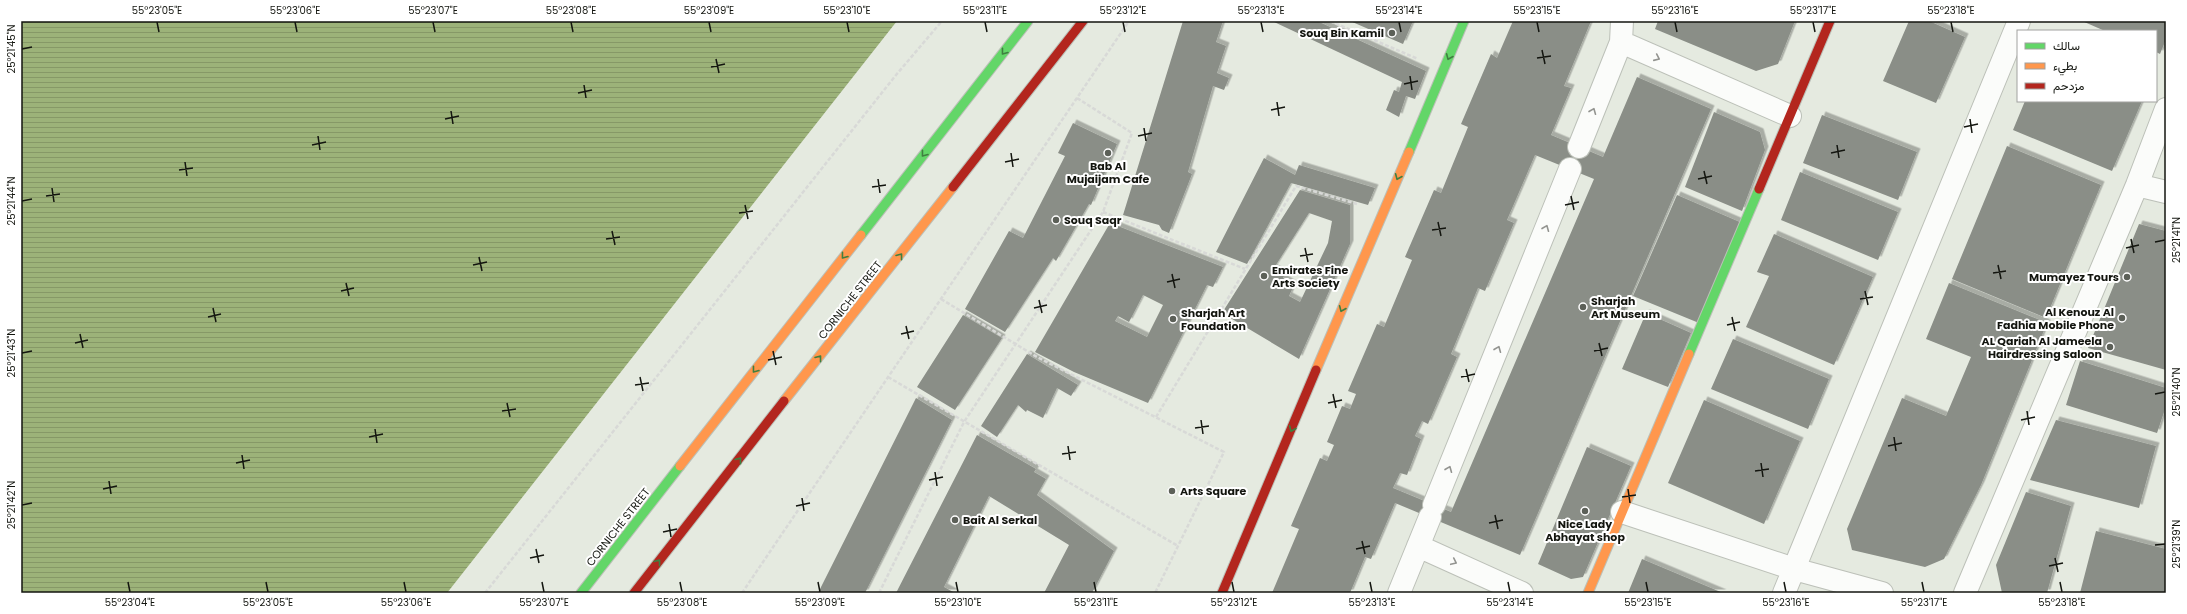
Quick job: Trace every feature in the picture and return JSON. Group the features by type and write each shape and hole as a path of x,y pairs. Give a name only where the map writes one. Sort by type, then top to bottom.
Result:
{"main road":[{"name":"CORNICHE STREET","path":"581,593 1028,21"},
{"name":"CORNICHE STREET","path":"634,593 1083,21"},
{"path":"1222,593 1464,21"},
{"path":"1588,593 1830,21"}],"street":[{"path":"1784,593 2019,21"},
{"path":"1579,147 1622,32 1790,116"},
{"path":"1965,593 2137,185 2166,109"},
{"path":"1399,593 1570,169"},
{"path":"2137,185 2166,192"},
{"path":"1622,512 1794,569 1882,593"},
{"path":"1418,546 1522,593"}],"path":[{"path":"485,593 942,21"},
{"path":"742,593 1129,21"},
{"path":"1330,21 1444,71"},
{"path":"879,593 964,422 1103,212 1132,133 1077,98"},
{"path":"1156,417 1296,186 1383,212"},
{"path":"1103,212 1245,269"},
{"path":"941,299 1037,357 1224,452 1155,593"},
{"path":"888,377 1178,546"}],"shaded area":[{"path":"21,21 897,21 447,593 21,593"}],"building":[{"path":"1183,21 1223,21 1216,42 1226,46 1217,73 1229,78 1224,90 1213,86 1188,172 1192,174 1169,233 1162,230 1159,225 1123,215"},
{"path":"1272,21 1317,21 1426,71 1415,99 1406,96 1399,117 1386,110 1394,90 1399,92 1402,82"},
{"name":"Souq Bin Kamil","path":"1350,21 1413,21 1403,44"},
{"name":"Sharjah Art Museum","path":"1513,21 1591,21 1564,86 1571,88 1551,135 1603,157 1637,77 1711,109 1520,555 1395,503 1371,559 1365,557 1350,593 1272,593 1299,529 1291,526 1320,458 1327,461 1334,445 1327,442 1342,406 1350,409 1356,394 1348,391 1377,324 1384,327 1412,260 1405,257 1434,190 1441,193 1468,127 1461,124 1491,54 1497,58","holes":["1535,155 1594,179 1451,512 1393,488 1400,473 1407,475 1421,439 1415,436 1422,421 1428,424 1457,357 1451,354 1478,288 1485,291 1514,223 1507,220"]},
{"path":"1658,21 1795,21 1778,64 1756,71 1655,29"},
{"path":"1909,21 1929,21 1965,37 1936,103 1883,81"},
{"path":"2082,21 2166,21 2166,39 2160,54 2157,52 2157,30 2103,30"},
{"path":"2025,102 2142,102 2112,171 2013,130"},
{"path":"1714,112 1760,132 1765,150 1742,211 1685,187"},
{"path":"1822,115 1917,152 1898,200 1803,163"},
{"name":"Souq Saqr","path":"1073,123 1117,144 1091,205 1089,204 1056,261 1053,258 1005,332 965,309 1009,231 1023,238 1065,156 1058,153"},
{"path":"2007,146 2101,185 2046,318 1952,279"},
{"path":"1264,158 1295,175 1299,165 1375,188 1368,205 1291,183 1247,264 1216,252"},
{"path":"1800,172 1898,212 1878,260 1781,220"},
{"name":"Emirates Fine Arts Society","path":"1300,190 1350,205 1350,244 1299,359 1222,313","holes":["1309,213 1332,221 1328,243 1300,302 1289,296 1294,285 1283,278 1285,274 1274,268"]},
{"path":"1677,195 1742,223 1699,323 1633,296"},
{"name":"Sharjah Art Foundation","path":"1110,223 1223,267 1213,287 1207,285 1148,403 1074,372 1035,352","holes":["1143,295 1163,305 1147,337 1115,321 1118,316 1129,322"]},
{"path":"2139,224 2166,231 2166,370 2088,348"},
{"path":"1774,234 1873,277 1834,365 1746,327 1769,276 1757,272"},
{"path":"1949,283 2047,323 1981,485 1944,559 1925,567 1852,550 1847,529 1902,398 1946,416 1971,357 1926,339"},
{"path":"1646,313 1691,333 1668,387 1622,369"},
{"path":"963,315 1002,338 955,410 917,387"},
{"path":"1733,339 1829,379 1808,429 1711,389"},
{"path":"1027,354 1078,385 1071,396 1057,388 1043,418 1027,410 1026,412 1018,405 997,437 981,426"},
{"path":"2080,361 2166,388 2166,406 2157,433 2066,405"},
{"path":"916,398 952,420 865,593 818,593"},
{"path":"1704,400 1800,441 1764,524 1668,483"},
{"path":"2056,420 2156,446 2139,508 2030,480"},
{"name":"Bait Al Serkal","path":"977,435 1036,469 1034,472 1046,479 1037,495 1114,551 1092,593 1044,593 1069,545 989,496 944,587 955,593 896,593"},
{"path":"1587,447 1631,466 1583,577 1571,579 1538,564"},
{"path":"2026,492 2071,506 2047,593 2002,593 1996,565"},
{"path":"2096,531 2166,549 2166,593 2080,593"},
{"path":"1642,559 1723,593 1628,593"}],"traffic: fast":[{"path":"861,235 1028,21"},
{"path":"1409,152 1464,21"},
{"path":"1689,354 1759,189"},
{"path":"581,593 680,466"}],"traffic: slow":[{"path":"1316,370 1409,152"},
{"path":"784,401 953,187"},
{"path":"680,466 861,235"},
{"path":"1588,593 1689,354"}],"traffic: jam":[{"path":"953,187 1083,21"},
{"path":"1759,189 1830,21"},
{"path":"1222,593 1316,370"},
{"path":"634,593 784,401"}],"place":[{"name":"Souq Bin Kamil","path":"1392,33"},
{"name":"Bab Al Mujaijam Cafe","path":"1108,153"},
{"name":"Souq Saqr","path":"1056,220"},
{"name":"Emirates Fine Arts Society","path":"1264,276"},
{"name":"Mumayez Tours","path":"2127,277"},
{"name":"Sharjah Art Museum","path":"1583,307"},
{"name":"Al Kenouz Al Fadhia Mobile Phone","path":"2122,318"},
{"name":"Sharjah Art Foundation","path":"1173,319"},
{"name":"AL Qariah Al Jameela Hairdressing Saloon","path":"2110,347"},
{"name":"Arts Square","path":"1172,491"},
{"name":"Nice Lady Abhayat shop","path":"1585,511"},
{"name":"Bait Al Serkal","path":"955,520"}]}
